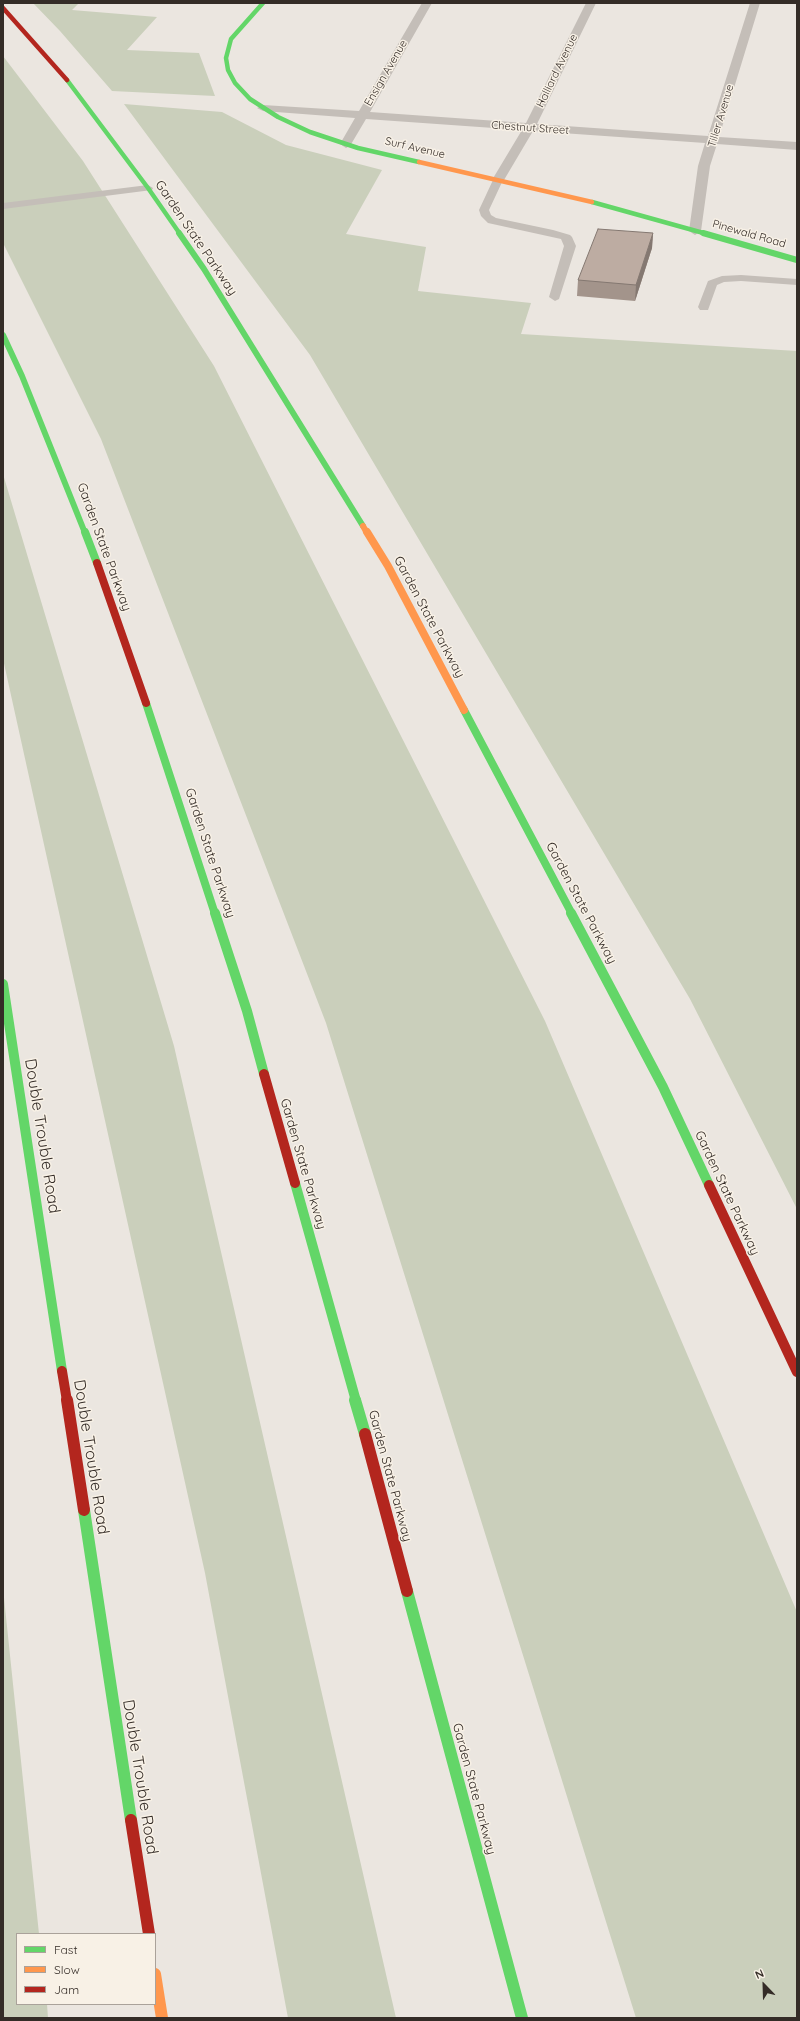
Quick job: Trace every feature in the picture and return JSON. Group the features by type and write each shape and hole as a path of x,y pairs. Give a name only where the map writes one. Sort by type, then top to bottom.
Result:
{"main road":[{"name":"Surf Avenue","path":"263,3 231,38 226,58 228,70 235,83 250,99 263,108 310,132 346,144 612,207 694,231"},
{"name":"Garden State Parkway","path":"3,8 60,73 148,188 204,269 388,566 663,1087 797,1372"},
{"name":"Pinewald Road","path":"694,231 797,260"},
{"name":"Garden State Parkway","path":"3,335 22,376 86,532 158,736 247,1011 363,1427 522,2018"},
{"name":"Double Trouble Road","path":"3,984 149,1933"},
{"path":"156,1980 162,2018"}],"street":[{"name":"Ensign Avenue","path":"346,144 427,3"},
{"name":"Halliard Avenue","path":"498,180 529,128 591,3"},
{"name":"Tiller Avenue","path":"694,231 704,166 755,3"},
{"name":"Chestnut Street","path":"263,108 797,146"}],"lane":[{"path":"498,180 484,210 486,216 492,221 566,237 570,246 555,297"},
{"path":"3,206 148,188"},
{"path":"704,307 712,283 722,279 741,278 797,282"}],"green space":[{"path":"33,3 79,3 72,10 157,17 127,50 199,53 215,96 112,91 60,31"},
{"path":"3,56 83,161 214,366 545,1021 797,1612 797,2018 636,2018 326,1023 101,439 3,243"},
{"path":"124,104 222,112 286,145 382,170 346,234 426,247 418,291 531,303 521,334 797,351 797,1209 690,999 310,355"},
{"path":"3,474 174,1046 396,2018 288,2018 205,1573 3,659"},
{"path":"3,1588 39,1933 16,1933 16,2005 47,2005 48,2018 3,2018"}],"building":[{"path":"598,229 653,233 636,285 578,280"}],"traffic: fast":[{"path":"263,3 231,39 226,58 228,70 235,83 250,99 278,117 310,132 358,148 419,162"},
{"path":"67,80 148,188 204,269 363,526"},
{"path":"592,202 797,260"},
{"path":"3,335 22,376 97,563"},
{"path":"146,703 247,1011 264,1074"},
{"path":"464,710 663,1087 709,1185"},
{"path":"3,984 62,1371"},
{"path":"295,1183 365,1434"},
{"path":"84,1510 131,1820"},
{"path":"407,1591 522,2018"}],"traffic: slow":[{"path":"419,162 592,202"},
{"path":"363,526 388,566 464,710"},
{"path":"156,1980 162,2018"}],"traffic: jam":[{"path":"3,8 67,80"},
{"path":"97,563 146,703"},
{"path":"264,1074 295,1183"},
{"path":"709,1185 797,1372"},
{"path":"62,1371 84,1510"},
{"path":"365,1434 407,1591"},
{"path":"131,1820 149,1933"}]}
